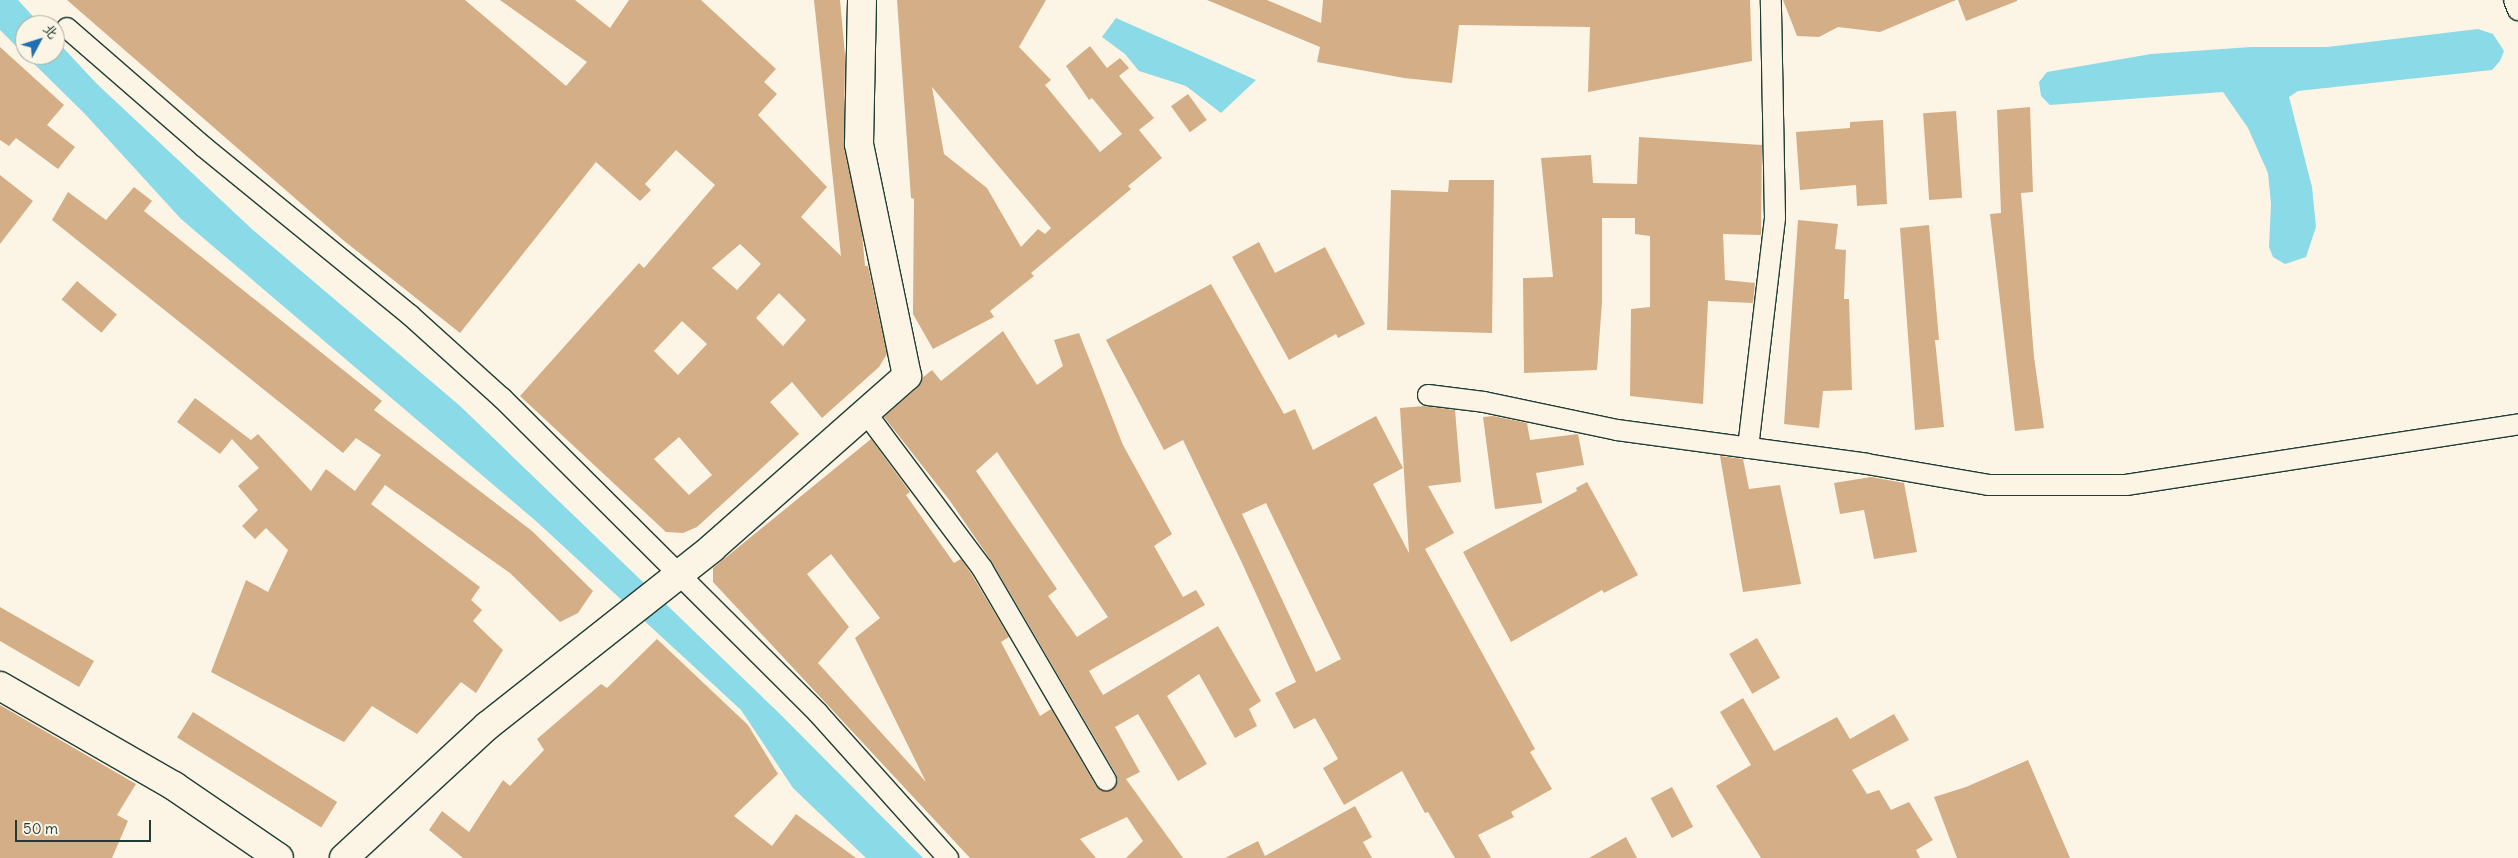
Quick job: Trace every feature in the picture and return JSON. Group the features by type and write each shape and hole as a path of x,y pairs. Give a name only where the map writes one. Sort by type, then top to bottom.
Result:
{"street":[{"path":"344,858 487,726 681,573 907,376 859,144 862,0"},
{"path":"1748,448 1775,218 1771,0"},
{"path":"2514,0 2518,10"},
{"path":"67,28 204,147 410,315 502,398 681,573 818,713 948,858"},
{"path":"1428,395 1484,402 1617,430 1988,485 2126,485 2518,424"},
{"path":"866,413 982,568 1106,780"},
{"path":"0,686 174,786 279,858"}],"water":[{"path":"0,0 18,0 32,15 15,15 15,45 0,30"},
{"path":"1116,18 1256,80 1221,113 1186,86 1139,71 1125,54 1102,37"},
{"path":"2478,29 2493,34 2504,51 2500,61 2492,70 2298,91 2289,97 2312,187 2316,227 2306,257 2285,264 2273,257 2269,247 2271,204 2268,173 2248,128 2223,92 2050,105 2041,96 2039,82 2047,72 2151,54 2251,47 2327,47"},
{"path":"65,50 97,84 253,230 459,405 779,713 923,858 866,858 793,788 741,710 537,522 181,219 85,114 35,65 65,65"}],"building":[{"path":"67,0 465,0 566,86 587,62 500,0 575,0 610,28 629,0 701,0 776,69 764,82 777,94 758,115 827,187 801,217 841,256 814,0 840,0 845,55 844,147 862,233 865,266 868,266 887,354 879,367 822,418 792,382 770,402 799,434 697,527 683,533 666,532 520,396 639,263 644,268 715,185 676,150 645,184 651,190 640,201 596,162 460,333 343,240","holes":["740,244 761,264 737,290 712,268","779,293 806,320 783,346 756,318","682,321 707,344 678,375 654,351","679,437 712,475 689,495 654,459"]},
{"path":"897,0 1046,0 1019,47 1051,80 1045,85 1100,152 1122,134 1092,98 1089,100 1066,66 1090,46 1107,68 1120,58 1129,68 1119,76 1154,118 1139,130 1162,158 1128,186 1131,189 1031,273 1034,276 990,311 994,317 933,349 913,314 914,199 911,198","holes":["932,87 1051,228 1045,234 1038,229 1021,247 987,188 944,154"]},
{"path":"1207,0 1267,0 1321,23 1323,0 1750,0 1752,61 1588,92 1590,27 1459,25 1452,83 1404,78 1317,62 1320,47"},
{"path":"1783,0 1956,0 1880,32 1838,27 1819,37 1797,36"},
{"path":"1958,0 2017,0 2017,1 1966,21"},
{"path":"0,47 15,61 15,65 20,65 64,105 47,125 75,147 58,169 16,138 9,146 0,140"},
{"path":"1188,94 1207,120 1190,132 1171,106"},
{"path":"2030,107 2033,192 2021,193 2034,357 2044,428 2015,431 1990,214 2001,213 1997,110"},
{"path":"1956,111 1962,198 1929,200 1923,113"},
{"path":"1883,120 1887,204 1857,206 1856,185 1800,190 1796,132 1850,128 1850,122"},
{"path":"1639,137 1762,145 1761,235 1723,234 1725,280 1755,283 1753,303 1708,301 1703,404 1630,396 1631,309 1650,307 1650,236 1635,234 1635,218 1602,218 1602,302 1597,370 1524,373 1523,278 1553,277 1541,158 1591,155 1593,183 1637,184"},
{"path":"0,175 33,201 0,244"},
{"path":"1449,180 1494,180 1492,333 1387,330 1391,190 1448,192"},
{"path":"134,187 152,201 144,211 382,401 374,410 532,531 593,591 578,613 560,622 510,573 385,485 371,504 480,587 471,600 482,610 473,621 503,650 476,693 461,682 417,734 372,706 344,742 211,672 246,580 268,592 288,550 266,528 255,539 242,526 258,510 238,486 259,468 232,439 220,454 177,422 195,398 251,440 258,434 311,491 326,469 355,491 381,455 356,438 343,453 52,220 68,192 106,220"},
{"path":"1798,220 1838,224 1835,249 1846,250 1844,299 1849,299 1852,390 1823,391 1819,428 1784,424"},
{"path":"1929,225 1939,340 1935,340 1944,427 1915,430 1900,228"},
{"path":"1259,242 1275,273 1325,247 1365,324 1338,338 1336,334 1289,360 1232,257"},
{"path":"77,281 117,314 101,333 62,299"},
{"path":"1211,284 1284,414 1295,409 1313,450 1376,416 1403,468 1373,484 1409,553 1400,408 1424,406 1455,410 1461,482 1428,486 1454,533 1425,549 1535,749 1530,752 1552,789 1511,812 1514,817 1478,835 1491,858 1455,858 1428,812 1425,813 1402,771 1344,805 1323,768 1338,759 1315,718 1294,729 1275,693 1296,682 1183,440 1164,450 1106,340","holes":["1266,503 1341,659 1316,672 1242,514"]},
{"path":"1003,331 1037,385 1063,366 1054,340 1079,333 1123,445 1172,534 1154,546 1183,597 1196,590 1205,605 1089,671 1103,695 1218,626 1261,701 1249,709 1257,726 1235,738 1199,674 1167,696 1207,764 1178,781 1138,714 1115,727 1140,772 1126,779 1183,858 1126,858 1143,841 1127,817 1080,839 1096,858 970,858 713,582 713,568 871,439 910,492 906,495 954,563 961,559 972,575 1009,637 1001,642 1040,716 1051,709 1096,786 1106,792 1112,790 1118,780 1116,774 992,562 950,501 884,417 917,388 922,378 932,370 941,381","holes":["997,452 1108,617 1077,637 1048,596 1057,589 976,471","831,554 880,618 855,638 926,782 818,663 849,627 807,574"]},
{"path":"1493,416 1527,423 1530,440 1578,434 1584,465 1536,473 1542,503 1495,509 1483,417"},
{"path":"1720,456 1743,459 1749,489 1780,485 1801,584 1743,592"},
{"path":"1871,477 1904,483 1917,552 1874,559 1864,510 1840,514 1834,483"},
{"path":"1587,482 1638,575 1604,593 1602,590 1511,642 1463,552 1577,491 1576,488"},
{"path":"0,607 94,661 79,687 0,641"},
{"path":"1757,638 1780,678 1752,694 1729,654"},
{"path":"657,639 748,725 778,774 734,816 772,846 796,814 856,858 463,858 429,830 442,811 469,832 503,780 510,786 544,750 537,739 601,684 607,688"},
{"path":"1743,698 1774,751 1837,717 1850,739 1894,714 1909,740 1852,770 1867,794 1879,790 1891,810 1909,802 1933,840 1916,850 1920,858 1761,858 1716,786 1751,765 1720,712"},
{"path":"0,705 136,784 117,815 128,821 112,858 0,858"},
{"path":"193,712 337,802 321,828 177,737"},
{"path":"2028,760 2070,858 1957,858 1934,797 1966,787"},
{"path":"1672,787 1693,827 1672,838 1651,798"},
{"path":"1355,806 1372,837 1363,842 1372,858 1225,858 1258,841 1265,856"},
{"path":"1626,837 1637,858 1589,858"}]}
